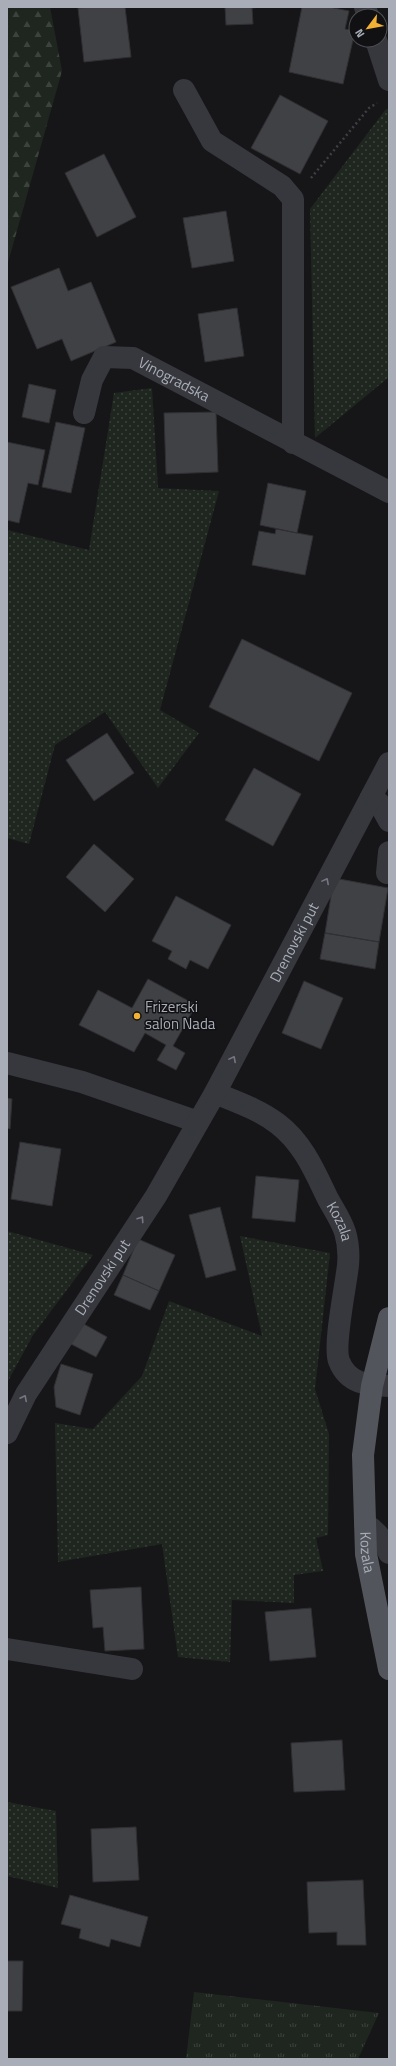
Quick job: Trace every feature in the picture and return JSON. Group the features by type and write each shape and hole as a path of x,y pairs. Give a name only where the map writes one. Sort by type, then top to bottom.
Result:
{"main road":[{"name":"Kozala","path":"389,1318 381,1386 363,1455 366,1554 389,1669"}],"street":[{"path":"379,48 389,80"},
{"path":"184,90 212,141 282,186 293,199 293,443"},
{"name":"Vinogradska","path":"84,413 92,380 104,357 133,358 389,492"},
{"name":"Drenovski put","path":"7,1433 26,1394 156,1196 215,1093 389,763"},
{"path":"371,797 379,803 389,821"},
{"path":"7,1063 82,1082 198,1122"},
{"name":"Kozala","path":"215,1093 253,1109 278,1124 294,1138 306,1156 345,1232 348,1263 338,1341 338,1360 347,1376 353,1381 381,1386"},
{"path":"365,1524 380,1536 389,1553"},
{"path":"7,1649 132,1669"}],"path":[{"path":"293,199 369,108 379,101"}],"green space":[{"path":"7,7 50,7 62,71 7,266"},
{"path":"386,109 389,109 389,377 315,438 310,209"},
{"path":"152,388 158,488 219,491 160,710 199,733 158,788 105,712 55,745 29,844 7,838 7,530 89,550 114,393"},
{"path":"7,1231 93,1255 33,1335 7,1383"},
{"path":"240,1236 330,1253 315,1389 329,1434 328,1535 316,1538 323,1571 294,1575 294,1603 232,1600 230,1662 178,1657 162,1544 58,1562 55,1423 93,1429 142,1376 169,1301 262,1336"},
{"path":"7,1802 56,1811 58,1888 7,1876"},
{"path":"194,1992 379,2013 358,2059 186,2059"}],"building":[{"path":"125,7 131,57 84,62 78,8"},
{"path":"225,7 263,7 252,8 253,24 226,25"},
{"path":"302,7 329,7 348,11 345,29 348,30 348,48 351,48 343,84 289,72"},
{"path":"280,95 328,121 300,174 251,148"},
{"path":"104,154 136,217 97,237 65,173"},
{"path":"226,211 234,261 192,268 183,218"},
{"path":"59,268 68,291 91,282 116,342 71,361 62,339 37,349 11,287"},
{"path":"237,308 244,356 205,362 198,314"},
{"path":"29,384 56,390 49,423 22,417"},
{"path":"216,412 218,472 166,474 164,413"},
{"path":"56,422 85,428 71,493 42,487"},
{"path":"7,442 45,450 38,485 28,483 19,523 7,520"},
{"path":"268,483 306,491 297,533 260,525"},
{"path":"276,529 313,536 305,575 252,565 259,531 275,534"},
{"path":"242,639 352,693 319,761 209,707"},
{"path":"107,733 134,773 94,801 66,760"},
{"path":"254,768 301,794 273,846 225,820"},
{"path":"94,844 134,879 105,912 66,877"},
{"path":"334,878 388,888 379,942 325,933"},
{"path":"176,896 231,925 208,969 190,960 186,969 168,959 172,951 152,941"},
{"path":"325,933 379,942 375,969 320,959"},
{"name":"Frizerski salon Nada","path":"148,979 196,1005 173,1046 185,1053 176,1070 157,1060 166,1045 145,1033 134,1052 79,1025 98,990 132,1008"},
{"path":"304,981 343,998 321,1049 282,1033"},
{"path":"7,1098 12,1099 10,1129 7,1128"},
{"path":"20,1142 61,1149 52,1206 11,1199"},
{"path":"256,1176 299,1180 295,1222 252,1218"},
{"path":"220,1207 236,1270 206,1278 189,1215"},
{"path":"138,1239 175,1255 159,1291 123,1275"},
{"path":"123,1275 159,1291 150,1310 114,1295"},
{"path":"82,1323 107,1337 96,1357 71,1344"},
{"path":"61,1364 93,1374 80,1415 56,1407 54,1387"},
{"path":"141,1587 144,1649 105,1651 103,1627 93,1628 90,1590"},
{"path":"311,1608 316,1657 270,1661 265,1612"},
{"path":"342,1740 345,1790 294,1792 291,1743"},
{"path":"136,1827 139,1880 93,1882 91,1829"},
{"path":"363,1880 366,1945 337,1945 337,1932 309,1933 307,1882"},
{"path":"70,1895 148,1917 140,1947 111,1939 109,1947 79,1938 81,1929 61,1924"},
{"path":"7,1961 23,1961 22,2011 7,2011"}],"place":[{"name":"Frizerski salon Nada","path":"137,1016"}]}
